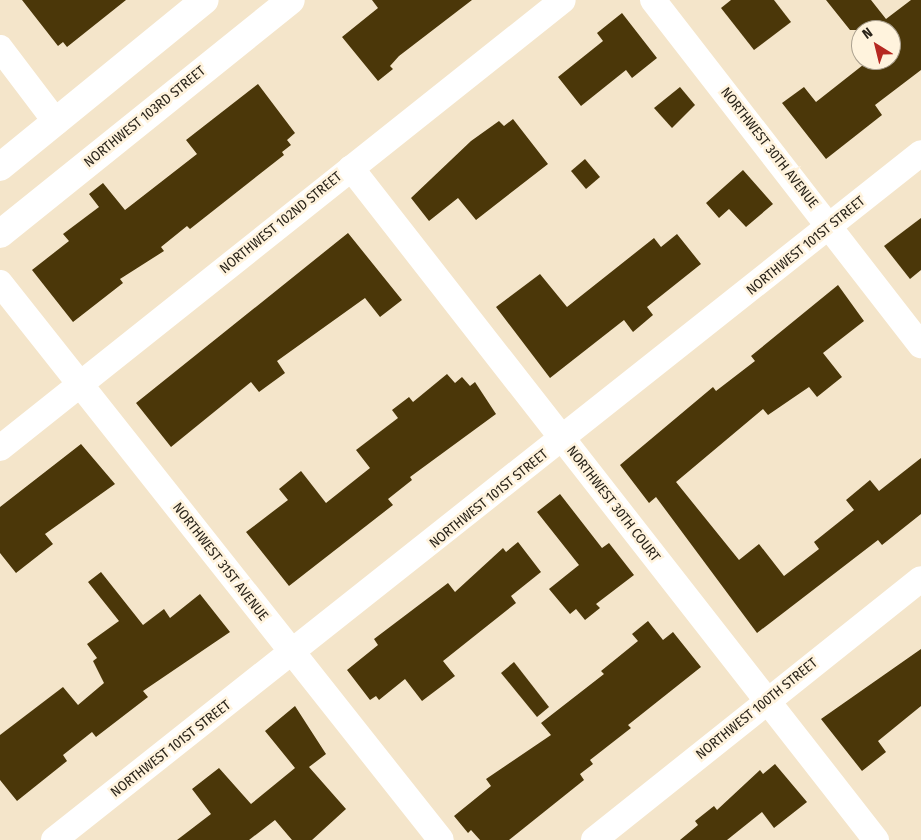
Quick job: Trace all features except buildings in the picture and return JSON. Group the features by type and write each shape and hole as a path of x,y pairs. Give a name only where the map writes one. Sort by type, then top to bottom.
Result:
{"main road":[{"path":"0,166 204,0"},
{"name":"NORTHWEST 103RD STREET","path":"0,234 291,0"}],"street":[{"name":"NORTHWEST 102ND STREET","path":"0,448 563,0"},
{"name":"NORTHWEST 30TH AVENUE","path":"653,0 921,345"},
{"path":"0,48 56,122"},
{"name":"NORTHWEST 101ST STREET","path":"54,840 293,655 831,227 921,153"},
{"name":"NORTHWEST 30TH COURT","path":"351,168 876,840"},
{"name":"NORTHWEST 31ST AVENUE","path":"0,283 441,840"},
{"name":"NORTHWEST 100TH STREET","path":"594,840 921,579"}]}
